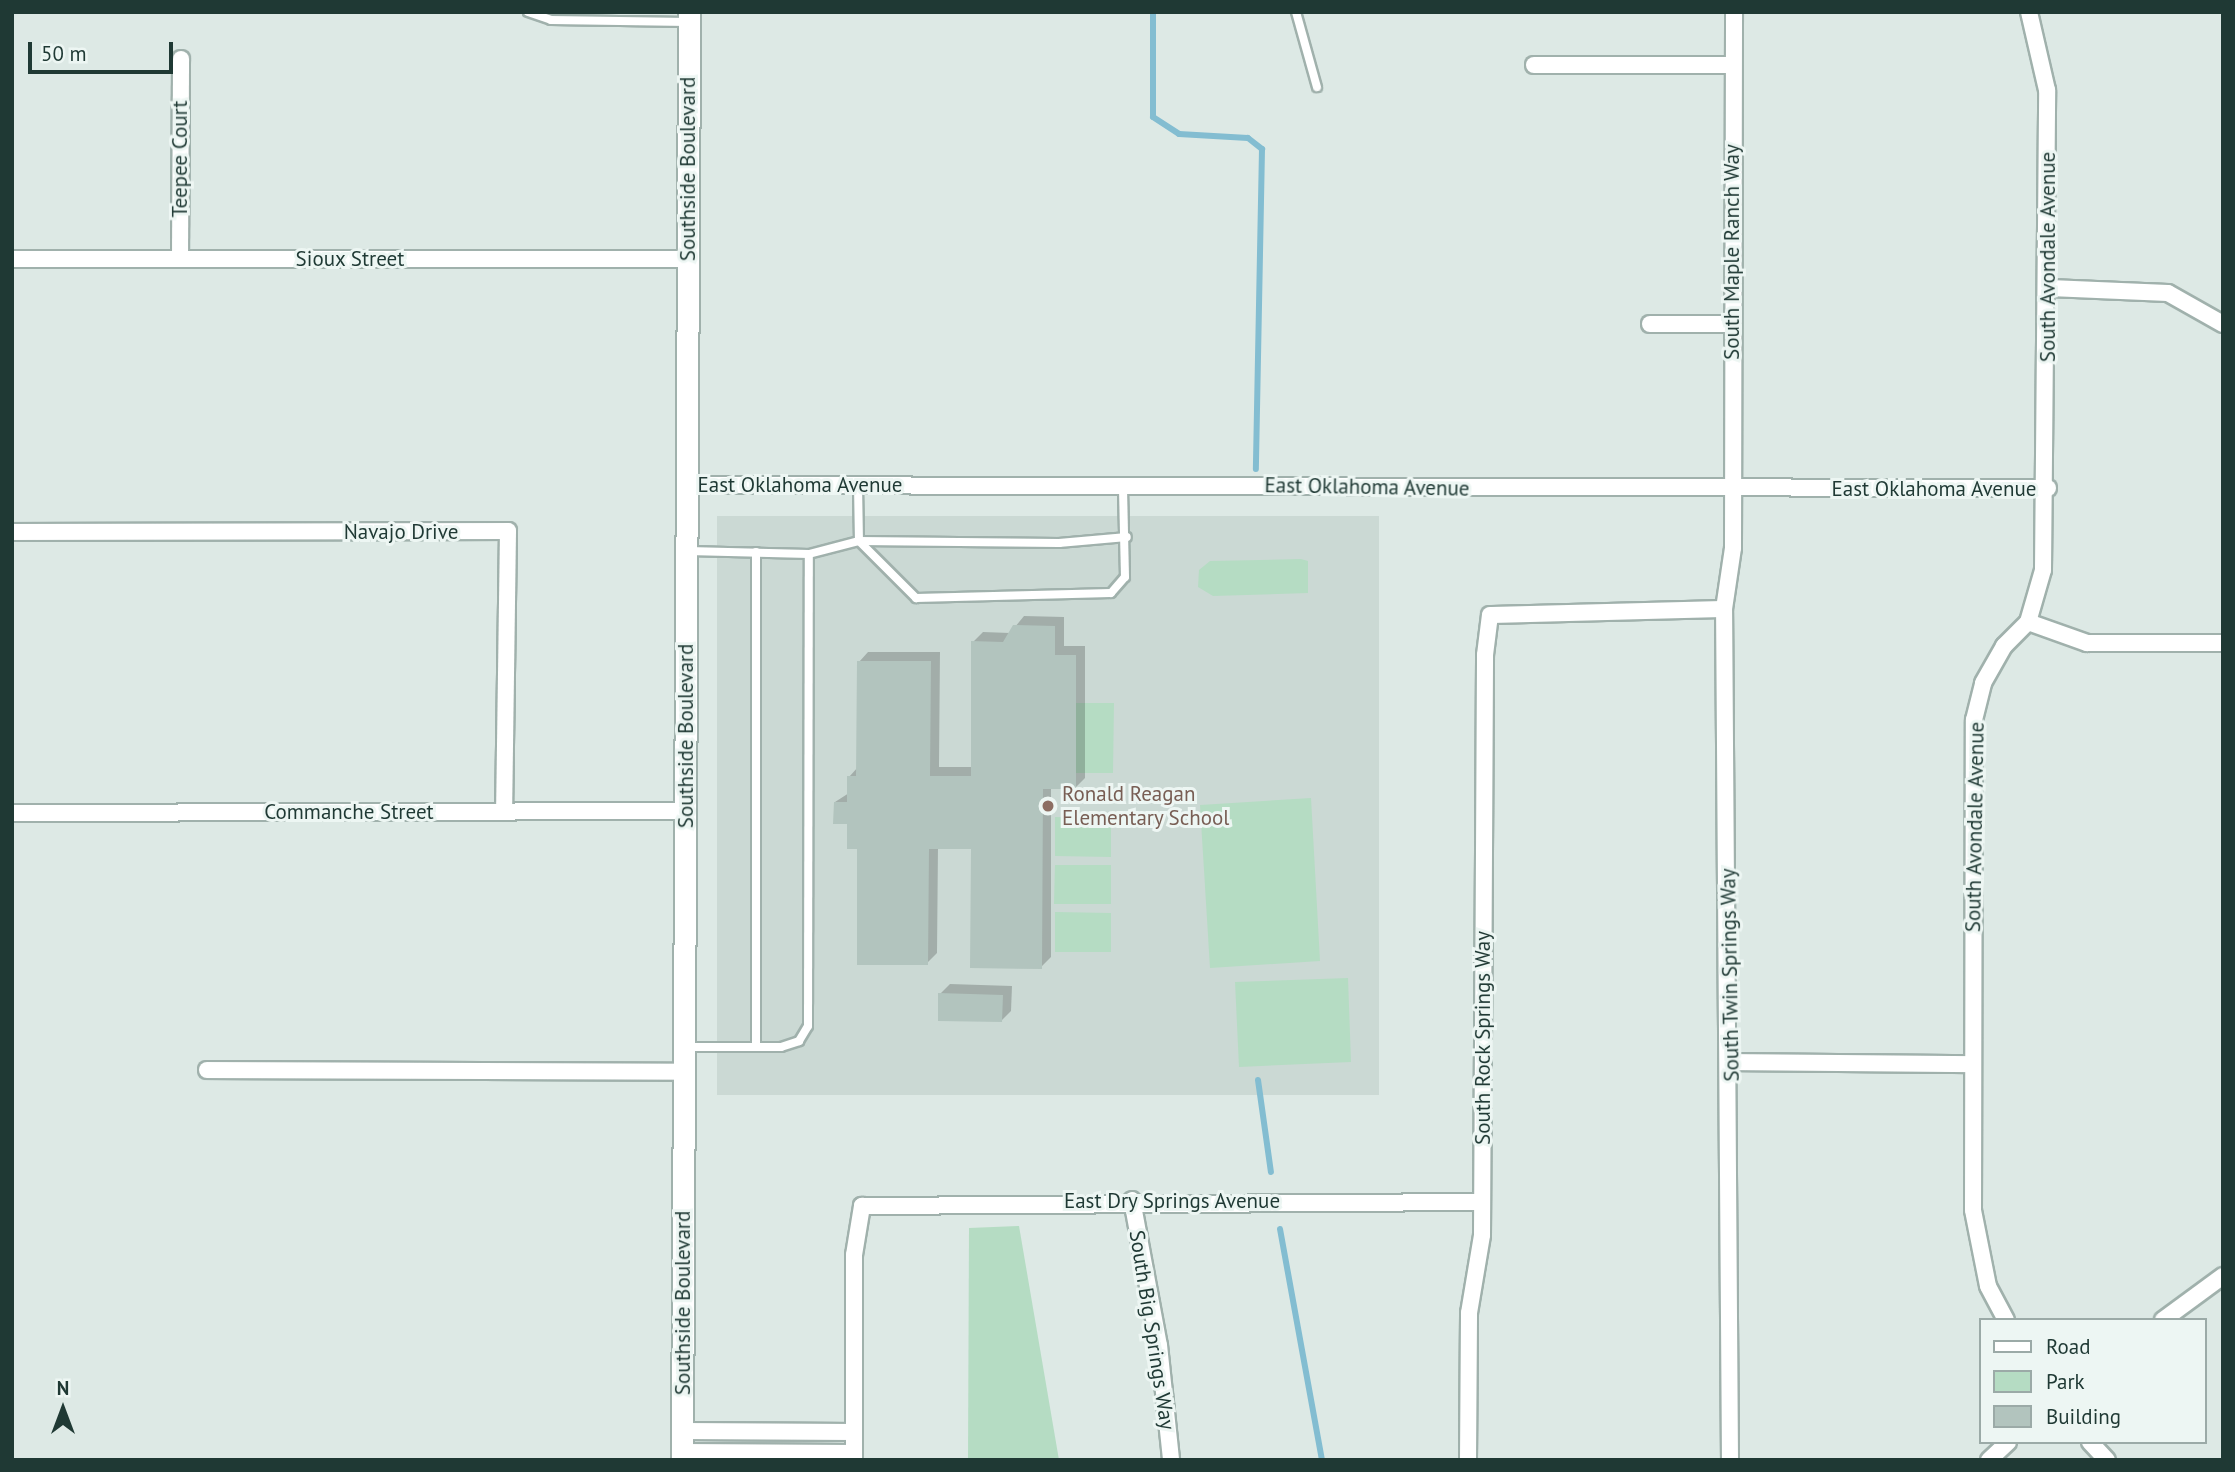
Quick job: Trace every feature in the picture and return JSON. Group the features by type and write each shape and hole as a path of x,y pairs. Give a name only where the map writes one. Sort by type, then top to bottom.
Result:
{"main road":[{"name":"Southside Boulevard","path":"682,1448 689,17"}],"street":[{"name":"South Maple Ranch Way","path":"1731,491 1734,12"},
{"name":"South Avondale Avenue","path":"2005,1318 1988,1286 1973,1210 1974,720 1983,683 2004,646 2028,622 2043,570 2048,488 2050,288 2047,90 2029,12"},
{"name":"Teepee Court","path":"180,260 181,59"},
{"path":"1535,65 1732,65"},
{"name":"Sioux Street","path":"12,259 688,260"},
{"path":"2050,288 2168,293 2223,324"},
{"path":"1650,324 1731,324"},
{"name":"East Oklahoma Avenue","path":"687,485 1123,485 1731,491 2048,488"},
{"name":"South Twin Springs Way","path":"1730,1460 1732,1062 1724,609 1733,548 1731,491"},
{"name":"Navajo Drive","path":"12,532 508,531 504,811"},
{"name":"South Rock Springs Way","path":"1468,1460 1469,1313 1482,1202 1485,656 1490,615 1724,609"},
{"path":"2028,622 2087,643 2223,643"},
{"name":"Commanche Street","path":"12,813 685,811"},
{"path":"1732,1062 1973,1064"},
{"path":"207,1070 684,1072"},
{"name":"East Dry Springs Avenue","path":"853,1432 854,1255 862,1206 1132,1200 1482,1202"},
{"name":"South Big Springs Way","path":"1132,1200 1159,1345 1171,1460"},
{"path":"2166,1318 2223,1276"},
{"path":"853,1432 854,1456 682,1448 853,1432"},
{"path":"1989,1460 2006,1444"},
{"path":"2092,1444 2106,1460"}],"lane":[{"path":"528,12 551,20 689,17"},
{"path":"1296,12 1317,87"},
{"path":"859,485 859,541 916,598 1099,597 1118,587 1127,537 1123,485"},
{"path":"687,551 809,554 859,541 1059,543 1127,537"},
{"path":"756,552 756,1046"},
{"path":"684,1047 756,1046 799,1041 808,1026 809,554"}],"shaded area":[{"name":"Ronald Reagan Elementary School","path":"717,516 1379,516 1379,1095 717,1095"}],"green space":[{"path":"1210,561 1308,561 1308,593 1213,596 1198,587 1199,570"},
{"path":"1076,703 1114,703 1113,773 1076,773"},
{"path":"1311,798 1320,961 1210,968 1200,805"},
{"path":"1055,817 1111,818 1111,857 1055,856"},
{"path":"1055,865 1111,865 1111,904 1054,904"},
{"path":"1055,912 1111,913 1111,952 1055,952"},
{"path":"1348,978 1351,1062 1239,1067 1235,982"},
{"path":"1019,1226 1059,1460 968,1460 969,1228"}],"building":[{"path":"1013,625 1055,626 1055,655 1076,655 1076,789 1043,789 1042,969 970,968 971,849 929,849 928,965 857,965 857,849 847,849 847,824 833,824 834,802 847,802 847,776 856,776 857,661 931,661 930,776 971,776 971,641 1003,642"},
{"path":"938,993 1003,995 1002,1022 938,1021"}],"waterway":[{"path":"1153,12 1153,117 1179,134 1248,138 1262,149 1256,469"},
{"path":"1258,1080 1271,1172"},
{"path":"1280,1229 1322,1460"}],"place":[{"name":"Ronald Reagan Elementary School","path":"1048,806"}]}
